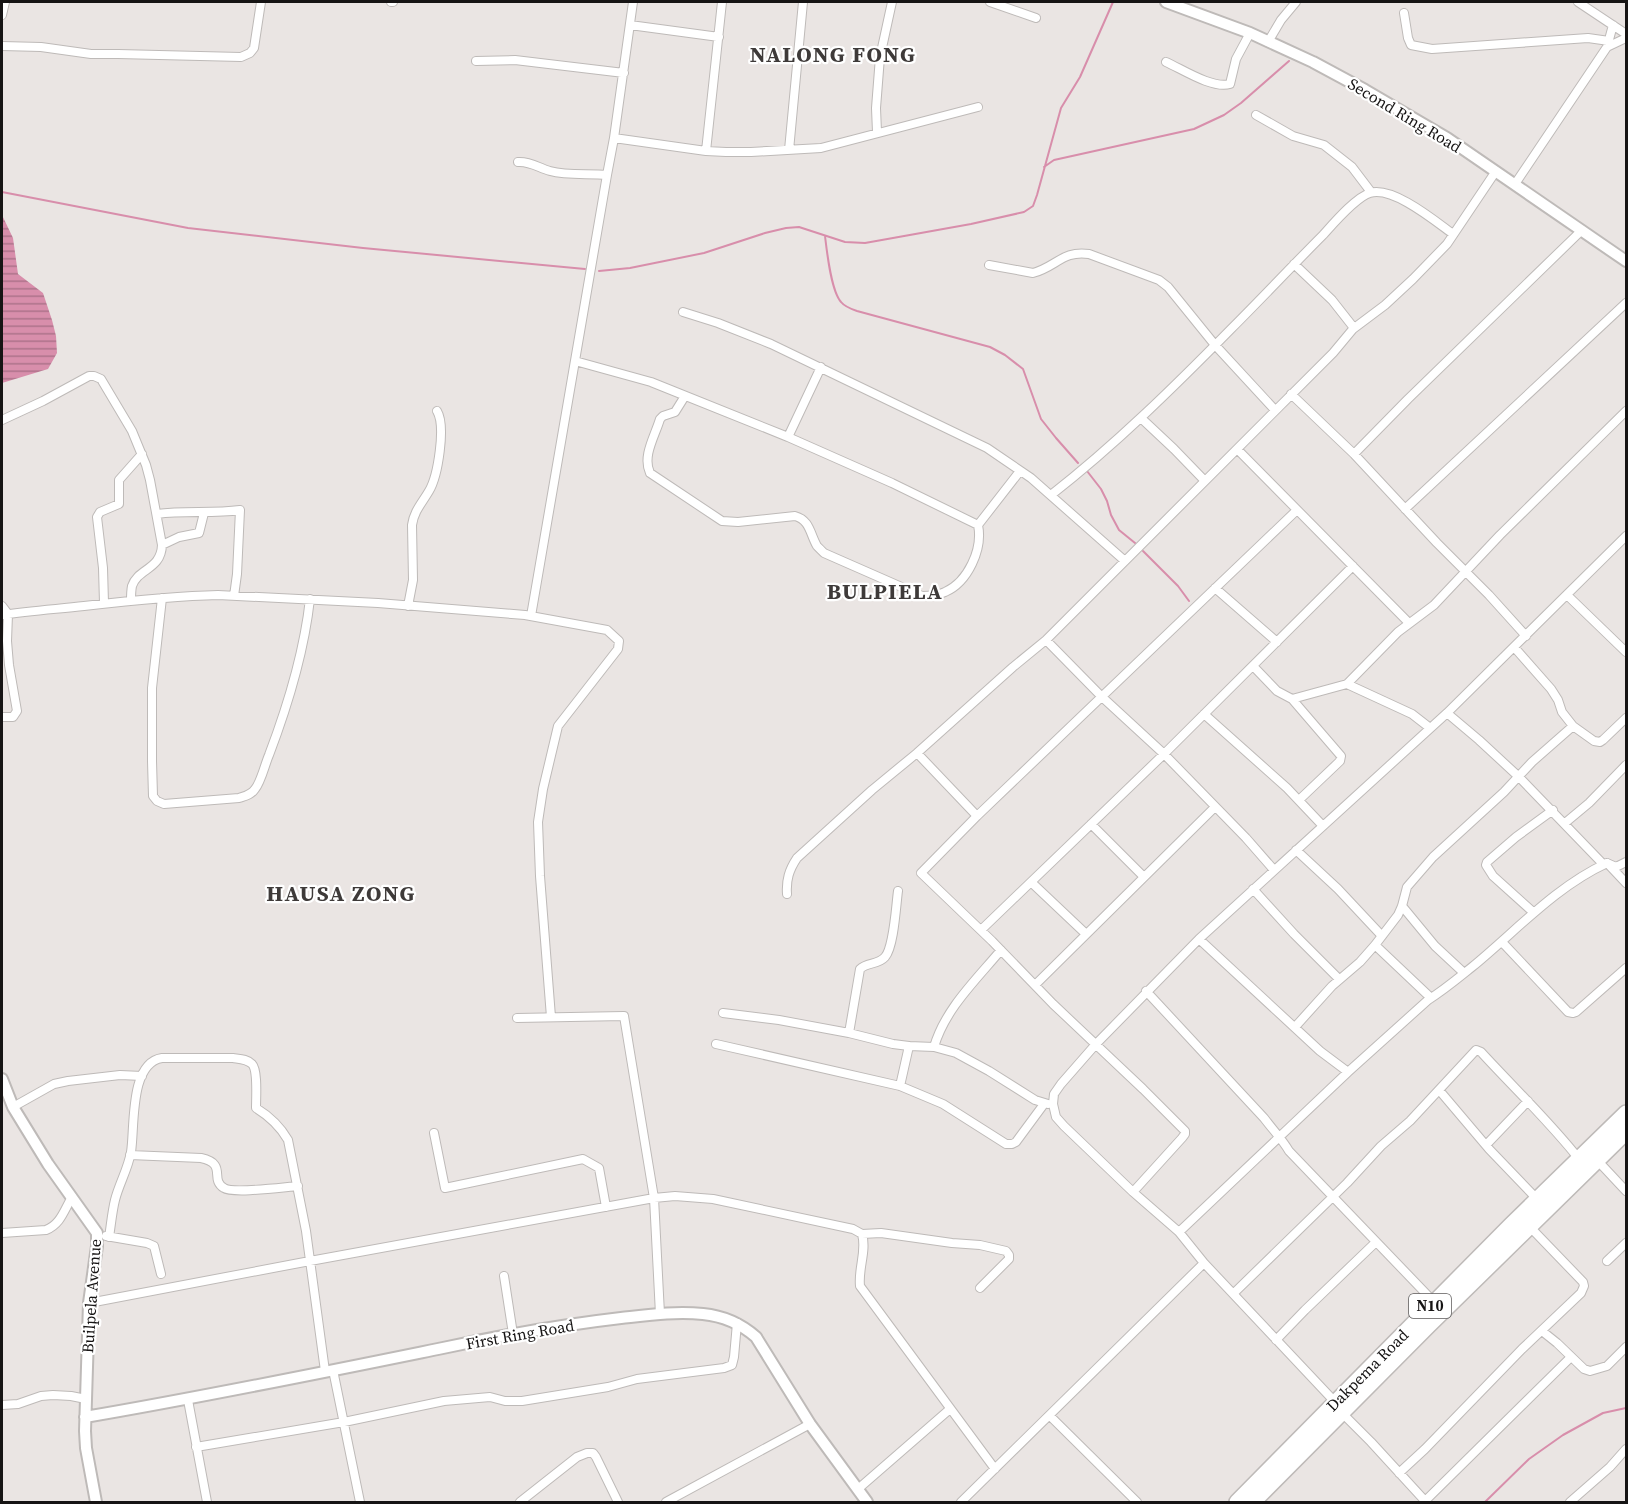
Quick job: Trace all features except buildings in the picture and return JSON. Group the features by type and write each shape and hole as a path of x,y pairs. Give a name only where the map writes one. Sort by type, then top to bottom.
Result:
{"highway":[{"name":"Dakpema Road","path":"1257,1501 1434,1302 1626,1113"},
{"name":"Dakpema Road","path":"1237,1503 1626,1132"}],"street":[{"path":"2,15 5,2"},
{"path":"2,46 41,47 91,54 241,57 250,53 254,48 261,2"},
{"path":"531,616 614,138 633,2"},
{"path":"706,151 722,2"},
{"path":"789,150 803,2"},
{"path":"877,132 879,57 892,2"},
{"path":"990,2 1036,18"},
{"name":"Second Ring Road","path":"1166,2 1250,33 1313,62 1365,90 1447,138 1626,261"},
{"path":"1268,42 1281,20 1296,2"},
{"path":"1404,13 1411,45 1432,49 1588,38 1608,44 1626,36 1578,2"},
{"path":"630,26 719,37"},
{"path":"1515,184 1608,44 1613,26"},
{"path":"1166,62 1209,82 1219,85 1230,84 1236,59 1250,33"},
{"path":"476,61 515,60 624,74"},
{"path":"614,138 706,151 752,152 821,148 978,107"},
{"path":"1256,115 1293,136 1324,145 1352,167 1371,192"},
{"path":"519,162 527,162 548,171 607,175"},
{"path":"787,894 786,884 790,869 797,858 1046,640 1333,353 1354,328 1385,305 1447,244 1496,171"},
{"path":"1051,495 1141,418 1361,197 1371,192 1389,194 1420,211 1453,234"},
{"path":"1354,454 1582,230"},
{"path":"989,265 1033,273 1070,254 1079,252 1159,280 1168,287 1215,345 1275,410"},
{"path":"1294,264 1332,300 1354,328"},
{"path":"1405,509 1626,303"},
{"path":"683,312 771,344 987,448 1051,495 1125,561"},
{"path":"575,361 651,382 788,437 892,483 978,525"},
{"path":"788,437 821,367"},
{"path":"2,420 43,402 89,376 101,379 142,454 150,480 162,544 162,554 157,561 136,579 131,601"},
{"path":"1291,394 1354,454 1526,636"},
{"path":"686,396 675,412 660,419 647,458 650,473 722,521 738,522 795,516 802,518 824,553 922,596 935,596 946,592 970,568 980,538 978,525 1020,471"},
{"path":"408,606 413,580 414,516 430,490 440,448 441,424 437,411"},
{"path":"1292,699 1347,684 1409,622 1434,605 1539,496 1626,411"},
{"path":"1141,418 1205,481"},
{"path":"1237,449 1409,622"},
{"path":"104,603 103,568 97,517 100,512 119,504 118,480 142,454"},
{"path":"156,514 178,511 204,513 240,510 234,596"},
{"path":"1133,1192 1182,1138 1185,1131 921,873 1101,696 1297,510"},
{"path":"162,544 179,537 199,533 204,513"},
{"path":"716,1044 900,1086 943,1104 1006,1144 1016,1142 1096,1044 1199,939 1431,728 1625,541"},
{"path":"981,930 1164,754 1353,566"},
{"path":"1215,588 1276,642"},
{"path":"1568,595 1626,652"},
{"path":"4,614 162,598 234,596 310,599 531,616 607,630 619,641 618,650 558,726 543,789 538,822 550,1017"},
{"path":"162,598 152,688 152,761 153,796 164,804 239,798 256,789 290,692 302,648 310,599"},
{"path":"2,606 17,711 13,717 2,717"},
{"path":"1046,640 1101,696 1164,754 1274,870"},
{"path":"1514,647 1551,689 1562,712 1573,726 1594,741 1600,742 1626,718"},
{"path":"1253,666 1277,691 1292,699 1341,756 1340,761 1299,800"},
{"path":"1347,684 1412,714 1431,728"},
{"path":"1446,713 1519,777 1604,864 1607,862 1616,867 1626,862"},
{"path":"1204,714 1259,762 1323,826"},
{"path":"1294,1028 1339,979 1360,962 1395,920 1408,885 1532,762 1573,726"},
{"path":"917,753 977,816"},
{"path":"1565,823 1626,765"},
{"path":"1035,985 1215,807"},
{"path":"1533,912 1494,876 1486,865 1516,837 1553,810"},
{"path":"1091,824 1144,877"},
{"path":"1296,850 1338,889 1382,936"},
{"path":"1179,1232 1348,1072 1431,998 1442,992 1502,942 1533,912 1581,876 1607,862"},
{"path":"1607,862 1626,884"},
{"path":"1031,882 1086,934"},
{"path":"1253,889 1339,979"},
{"path":"849,1033 860,969 878,962 885,957 890,948 898,891"},
{"path":"1402,906 1435,946 1464,973"},
{"path":"1199,939 1294,1028 1348,1072"},
{"path":"1502,942 1571,1013 1576,1012 1626,968"},
{"path":"1375,945 1431,998"},
{"path":"934,1047 942,1024 958,1001 1001,950"},
{"path":"1146,992 1280,1136 1289,1151 1434,1302"},
{"path":"723,1013 779,1020 893,1044 934,1047 956,1053 1035,1100 1048,1104 1064,1126 1179,1232 1204,1263 1425,1502 1571,1357"},
{"path":"517,1018 624,1016 654,1198 660,1314"},
{"path":"900,1086 909,1046"},
{"path":"1234,1293 1439,1090 1476,1050 1481,1052 1528,1101 1579,1159"},
{"path":"109,1237 115,1201 130,1155 136,1088 150,1062 162,1058 233,1058 251,1063 255,1069 256,1108 266,1114 283,1131 288,1140 298,1186 329,1371 344,1422 360,1503"},
{"path":"13,1107 61,1082 120,1075 142,1076"},
{"name":"Builpela Avenue","path":"2,1079 13,1107 48,1164 96,1233 97,1246 89,1303 85,1417 86,1448 96,1503"},
{"path":"1439,1090 1486,1145 1537,1199"},
{"path":"1486,1145 1528,1101"},
{"path":"434,1133 445,1188 583,1159 599,1168 606,1206"},
{"path":"130,1155 211,1160 216,1167 218,1183 225,1189 237,1191 298,1186"},
{"path":"1597,1160 1626,1191"},
{"path":"89,1303 606,1206 675,1196 713,1199 842,1227 862,1234 881,1233 980,1245 1006,1251 1010,1255 1009,1258 980,1288"},
{"path":"2,1233 51,1228 59,1223 72,1197"},
{"path":"1399,1473 1581,1293 1583,1282 1529,1226"},
{"path":"96,1233 147,1242 154,1246 161,1274"},
{"path":"862,1234 865,1243 859,1279 860,1286 995,1469"},
{"path":"1276,1340 1376,1242"},
{"path":"1608,1261 1626,1243"},
{"path":"961,1503 1204,1263"},
{"path":"504,1276 513,1334"},
{"name":"First Ring Road","path":"85,1417 188,1400 558,1326 660,1314 701,1313 717,1315 737,1323 756,1337 810,1424 867,1503"},
{"path":"196,1448 344,1422 444,1401 490,1397 505,1401 522,1401 608,1387 636,1379 724,1368 732,1365 737,1323"},
{"path":"1542,1331 1584,1369 1590,1371 1607,1366 1626,1347"},
{"path":"2,1405 18,1404 41,1396 53,1395 86,1399"},
{"path":"188,1400 207,1503"},
{"path":"858,1489 950,1409"},
{"path":"1050,1416 1137,1503"},
{"path":"666,1503 810,1424"},
{"path":"1570,1503 1610,1467 1626,1449"},
{"path":"520,1503 577,1457 587,1453 596,1457 618,1503"}],"shaded area":[{"path":"2,215 13,238 18,274 43,293 56,336 57,353 48,369 2,383"}],"waterway":[{"path":"599,271 630,268 704,253 786,228 799,227 845,242 865,243 1024,212 1033,206 1037,195 1061,108 1080,77 1113,2"},
{"path":"1044,167 1054,160 1194,129 1224,115 1241,103 1289,61"},
{"path":"2,192 188,228 363,248 585,269"},
{"path":"825,236 832,281 843,304 857,311 990,347 1005,355 1023,369 1041,419 1078,463"},
{"path":"1087,471 1101,489 1119,530 1135,543"},
{"path":"1143,551 1178,586 1189,601"},
{"path":"1485,1502 1529,1459 1563,1435 1603,1413 1626,1408"}],"district":[{"name":"NALONG FONG","path":"833,54"},
{"name":"BULPIELA","path":"885,591"},
{"name":"HAUSA ZONG","path":"341,893"}]}
